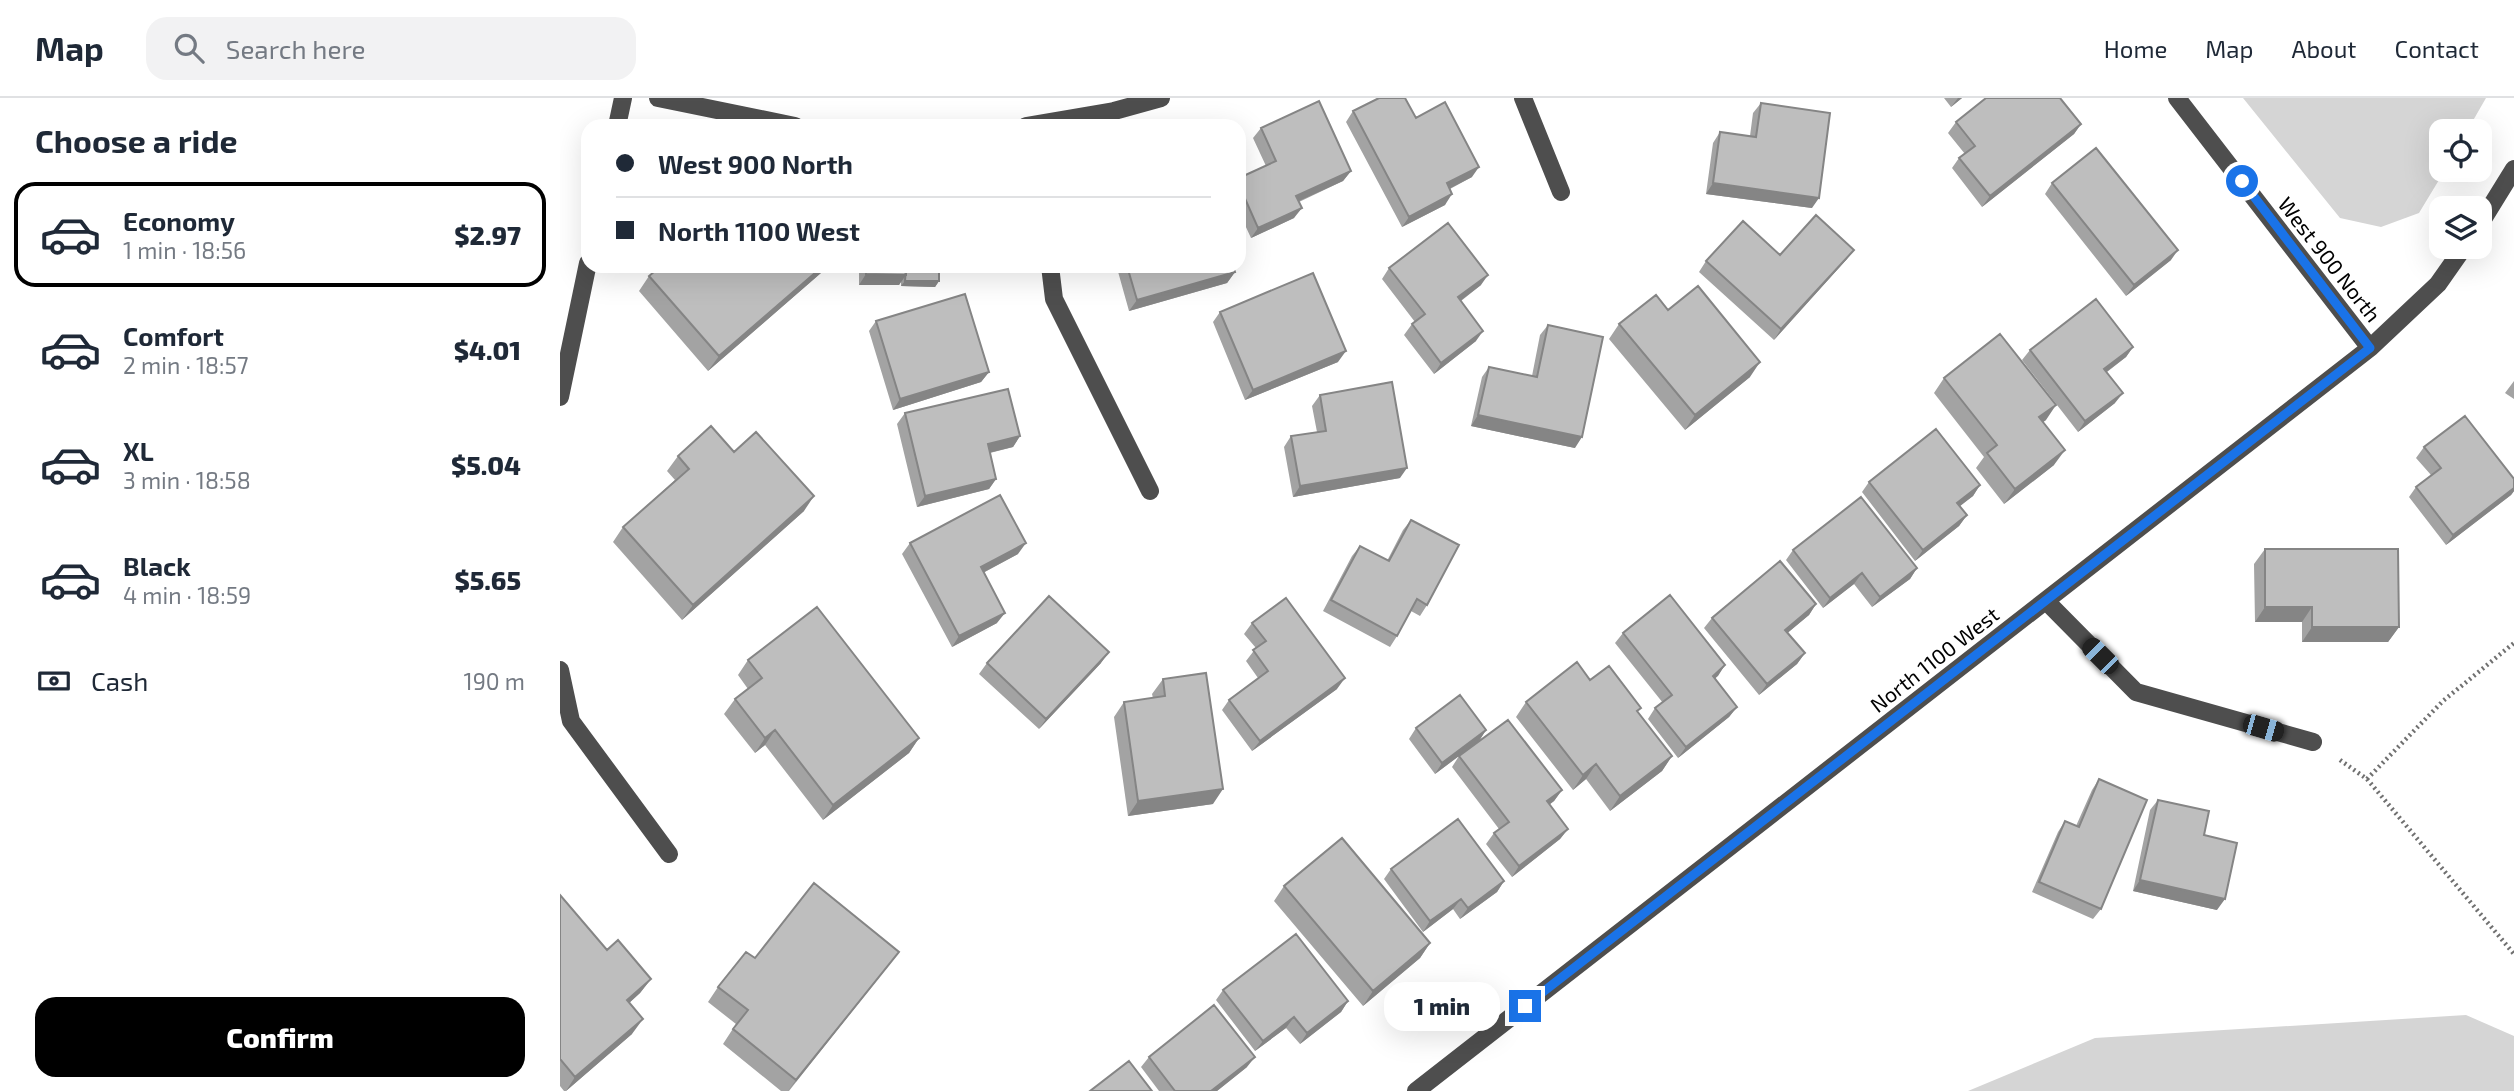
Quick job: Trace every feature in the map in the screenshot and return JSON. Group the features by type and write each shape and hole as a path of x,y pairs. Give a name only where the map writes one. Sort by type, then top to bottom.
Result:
{"street":[{"path":"618,119 623,98"},
{"path":"658,98 761,119"},
{"path":"1071,119 1161,98"},
{"path":"1523,98 1561,192"},
{"name":"West 900 North","path":"2177,98 2370,348"},
{"path":"2492,205 2514,169"},
{"name":"North 1100 West","path":"1416,1091 2370,348 2438,284 2456,259"},
{"path":"560,397 586,273"},
{"path":"1051,273 1054,299 1150,491"},
{"path":"2046,601 2136,692 2313,742"},
{"path":"560,670 571,721 669,854"}],"path":[{"path":"2367,779 2443,701 2514,643"},
{"path":"2313,742 2367,779 2514,954"}],"shaded area":[{"path":"2243,98 2486,98 2474,119 2429,119 2429,182 2438,182 2419,213 2381,227 2340,218"},
{"path":"2466,1015 2514,1036 2514,1091 1968,1091 2095,1038"}],"building":[{"path":"1379,98 1405,98 1416,118 1445,102 1479,167 1447,183 1452,194 1409,217 1353,111"},
{"path":"1986,98 2060,98 2081,124 1990,196 1959,158 1975,146 1956,122"},
{"path":"1319,101 1351,171 1296,196 1302,208 1258,228 1246,201 1246,175 1276,161 1261,128"},
{"path":"1761,103 1830,113 1819,198 1713,183 1720,132 1756,137"},
{"path":"2096,148 2178,250 2134,285 2052,183"},
{"path":"1816,215 1854,250 1781,329 1706,261 1743,221 1780,255"},
{"path":"1448,223 1488,275 1458,297 1483,331 1441,363 1412,324 1425,314 1389,268"},
{"path":"653,273 815,273 719,356 649,276"},
{"path":"906,273 906,275 866,274"},
{"path":"906,273 939,273 939,281 905,281"},
{"path":"1129,273 1232,273 1137,300"},
{"path":"1313,273 1346,351 1253,390 1220,312"},
{"path":"1698,286 1760,362 1695,415 1619,324 1656,295 1668,310"},
{"path":"965,294 989,372 900,399 876,321"},
{"path":"2096,299 2133,347 2104,369 2123,393 2085,421 2030,350"},
{"path":"1548,325 1603,337 1582,437 1478,415 1489,367 1537,377"},
{"path":"2000,334 2056,405 2039,417 2065,450 2015,489 1987,453 1997,445 1944,378"},
{"path":"1392,382 1407,468 1300,486 1291,436 1326,431 1320,395"},
{"path":"1008,389 1020,436 988,444 996,479 925,496 905,413"},
{"path":"2465,416 2514,479 2514,488 2453,535 2416,487 2441,468 2424,447"},
{"path":"711,426 734,452 756,432 814,496 693,605 623,527 689,469 678,456"},
{"path":"1936,429 1980,485 1957,503 1967,515 1923,550 1869,482"},
{"path":"1000,495 1026,543 981,567 1005,613 959,636 910,543"},
{"path":"1861,497 1917,568 1880,597 1862,573 1830,598 1793,550"},
{"path":"1411,520 1459,545 1427,605 1417,599 1397,636 1331,600 1360,546 1389,561"},
{"path":"2265,549 2398,549 2399,627 2312,627 2312,607 2265,607"},
{"path":"1780,561 1816,604 1785,630 1805,653 1767,684 1712,618"},
{"path":"1670,595 1725,665 1713,676 1737,707 1686,747 1655,708 1672,695 1623,633"},
{"path":"1049,596 1109,652 1046,719 987,663"},
{"path":"1286,598 1345,678 1260,741 1229,700 1268,671 1253,650 1266,641 1252,623"},
{"path":"817,607 919,738 833,805 775,730 765,738 735,699 762,678 748,660"},
{"path":"1577,662 1590,680 1609,666 1641,708 1637,711 1672,756 1620,796 1596,764 1583,775 1526,702"},
{"path":"1206,673 1223,789 1138,801 1124,702 1165,696 1163,679"},
{"path":"1460,695 1486,730 1442,763 1416,728"},
{"path":"1508,720 1562,790 1547,801 1568,829 1519,866 1494,833 1509,822 1459,756"},
{"path":"2099,779 2147,800 2101,909 2039,882 2065,821 2079,827"},
{"path":"2158,800 2209,811 2204,835 2237,843 2225,899 2140,880"},
{"path":"1458,819 1504,881 1468,908 1461,899 1430,921 1391,869"},
{"path":"1342,838 1430,943 1373,991 1284,886"},
{"path":"814,883 899,952 796,1080 733,1029 748,1010 718,987 746,952 755,958"},
{"path":"560,895 607,950 618,940 651,979 627,1000 643,1019 575,1077 560,1059"},
{"path":"1296,934 1348,1001 1307,1033 1294,1017 1263,1041 1223,990"},
{"path":"1214,1005 1255,1057 1211,1091 1175,1091 1149,1057"},
{"path":"1129,1061 1152,1091 1090,1091"}],"route":[{"path":"1525,1006 2370,348 2242,181"}]}
